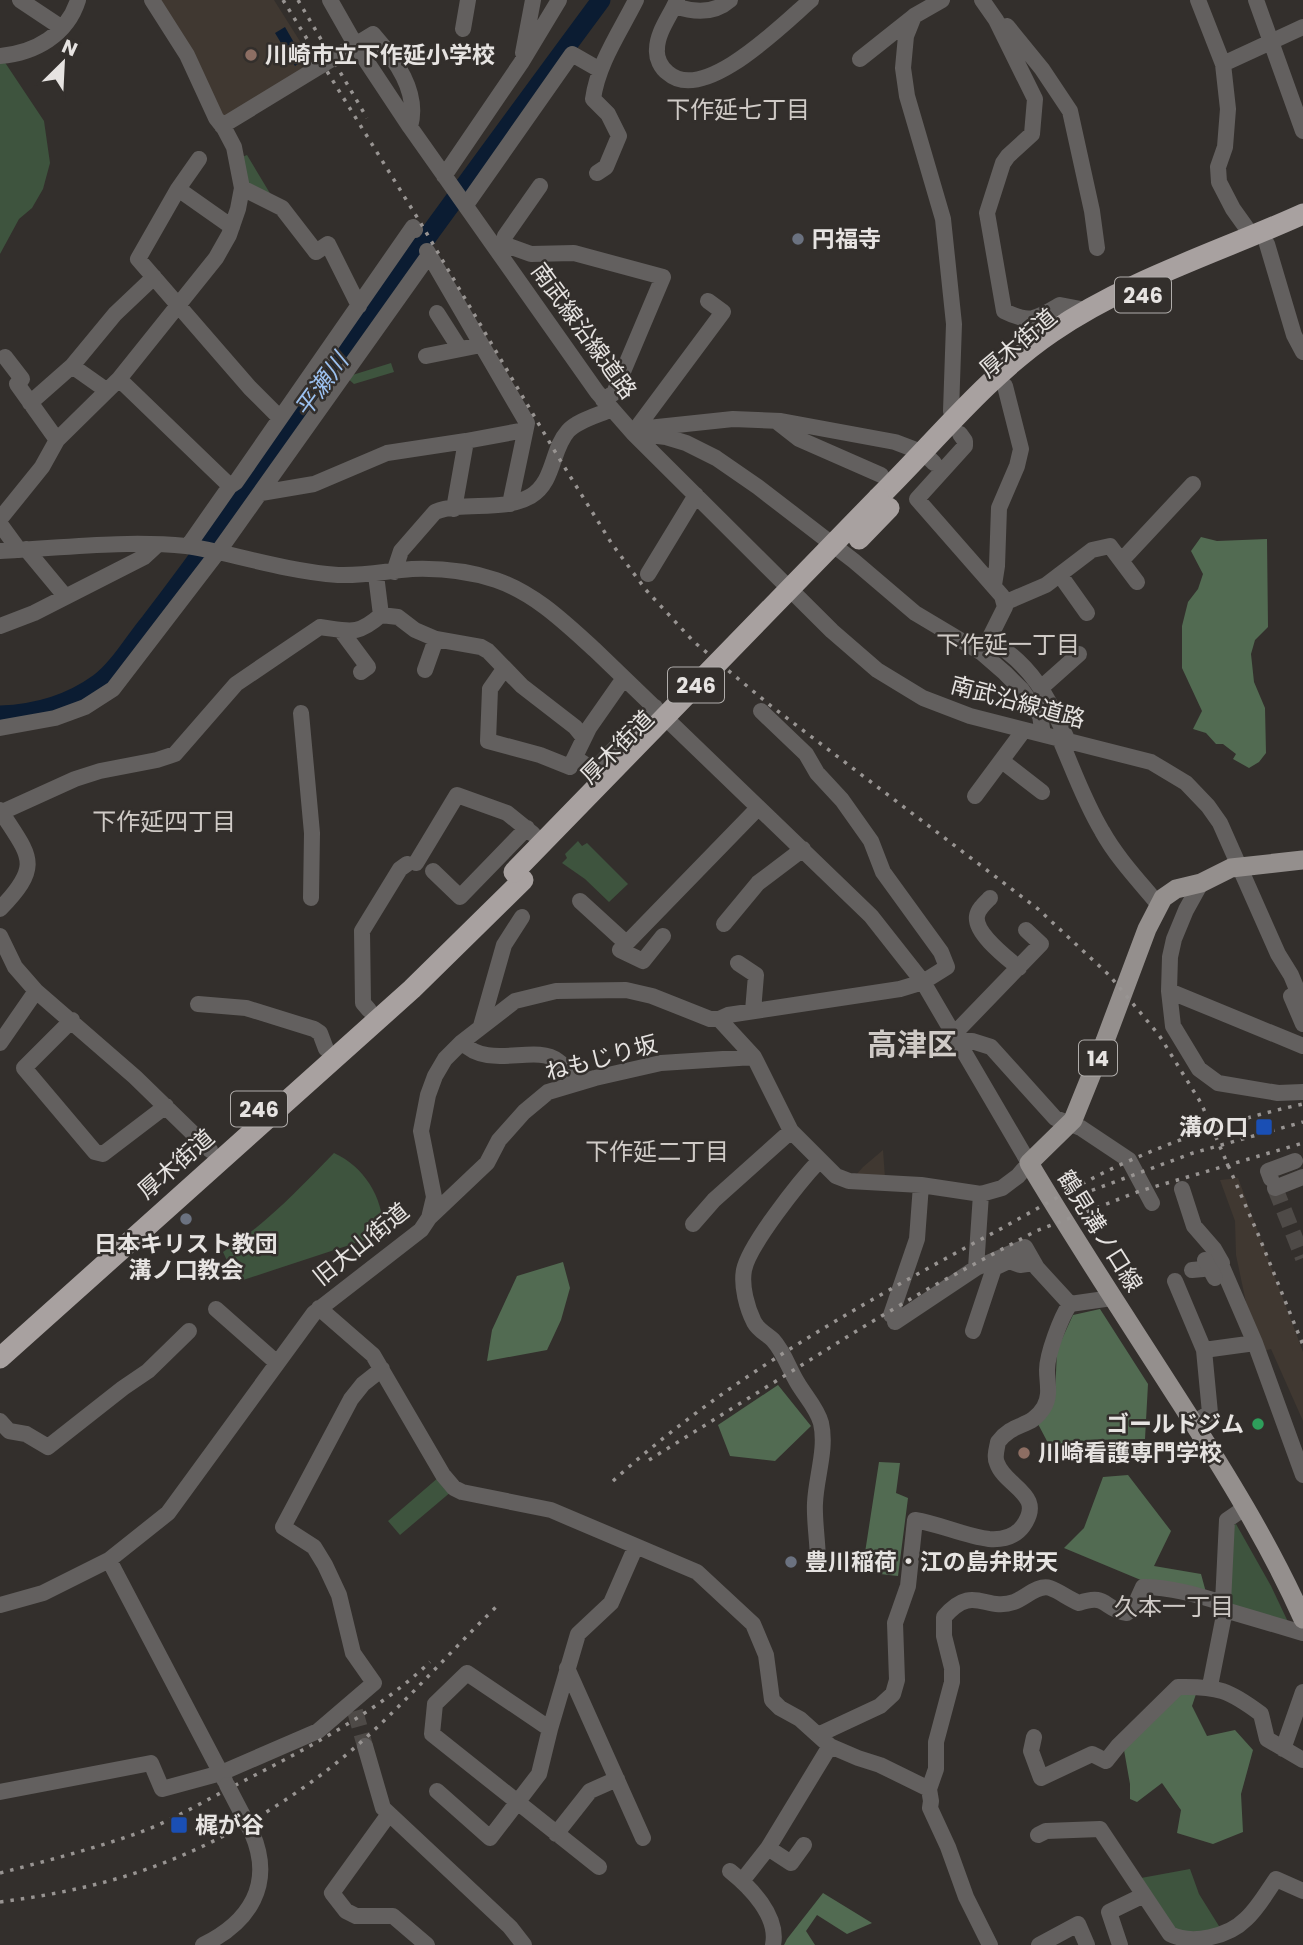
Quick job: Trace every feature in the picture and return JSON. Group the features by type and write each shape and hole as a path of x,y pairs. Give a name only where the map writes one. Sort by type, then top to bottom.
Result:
{"highway":[{"name":"246","path":"1250,239 1303,200"},
{"name":"厚木街道","path":"0,1358 412,989 518,876 929,458 1005,368 1051,333 1122,290 1250,239 1303,214"},
{"name":"厚木街道","path":"957,427 1057,342 1099,316 1222,261 1250,239 1303,228"},
{"name":"厚木街道","path":"0,1340 518,876"}],"main road":[{"path":"1158,904 1176,889 1201,883 1231,868 1303,860"},
{"name":"鶴見溝ノ口線","path":"1158,904 1070,1124 1029,1163 1246,1507 1303,1619"}],"street":[{"path":"20,0 62,28"},
{"path":"0,56 17,55 39,46 62,28 74,12 78,0"},
{"path":"0,519 42,467 57,440 119,379 216,258 238,209 242,188 234,147 216,118 187,55 152,0"},
{"name":"南武線沿線道路","path":"330,0 355,44 410,127 500,246 608,404 632,433 679,477"},
{"path":"463,29 468,0"},
{"path":"521,63 533,0"},
{"path":"446,178 559,0"},
{"path":"597,173 606,167 619,136 608,114 593,99 600,70 636,0"},
{"path":"730,0 720,8 708,11 688,11 676,3 657,50 664,70 673,78 682,81 706,76 736,64 811,0"},
{"path":"860,60 914,16 942,0"},
{"path":"982,0 996,20 1035,104 1032,134 1003,163 987,213 1004,311 1017,318 1035,320 1060,305 1086,310"},
{"path":"1198,0 1223,64 1228,110 1225,147 1218,167 1219,183 1250,239 1303,352"},
{"path":"1256,0 1303,131"},
{"path":"914,16 906,36 902,68 907,96 943,219 954,324 951,411 965,441 965,446 917,499 995,584 1004,603 1005,607 986,646"},
{"path":"996,20 1008,27 1042,69 1070,111 1092,211 1097,248"},
{"path":"1223,64 1303,27"},
{"path":"222,126 373,34 394,58 413,104 410,127"},
{"path":"465,203 572,54 600,70"},
{"path":"199,159 150,233 138,260 250,388 280,418"},
{"path":"394,572 401,551 435,512 510,504 532,495 545,483 570,429 608,404 663,277 574,253 531,254 500,246 540,186"},
{"path":"242,188 282,208 316,252 328,244 359,306"},
{"path":"178,189 232,227"},
{"path":"190,546 413,227 415,230"},
{"path":"0,728 55,718 85,707 113,689 261,493 428,253 527,423 510,504"},
{"path":"30,403 72,366 115,314 154,277"},
{"path":"632,433 723,312 708,301"},
{"path":"437,313 460,349"},
{"path":"426,356 481,345"},
{"path":"0,388 17,384 22,379 5,357"},
{"path":"72,366 106,390"},
{"path":"119,379 230,486"},
{"path":"17,384 57,440"},
{"path":"995,584 999,508 1017,466 1021,449 1005,386"},
{"path":"632,433 651,428 733,419 774,420 910,446 929,458"},
{"path":"774,420 799,439 881,475"},
{"path":"261,493 314,484 387,453 466,442 525,430"},
{"path":"632,433 666,437 716,458 843,553 915,613 1015,657 1042,687 1056,737 1102,832 1125,865 1158,904"},
{"path":"454,509 466,442"},
{"name":"南武沿線道路","path":"679,477 832,631 877,670 899,684 944,707 1024,730 1141,758 1177,776 1215,814 1290,975 1301,1014"},
{"path":"1122,560 1193,484"},
{"path":"648,573 696,495"},
{"path":"0,524 65,596"},
{"path":"0,626 34,613 144,557 157,545"},
{"path":"0,551 190,546 311,572 376,575 442,569 494,579 515,587 551,610 871,916 923,982 1029,1163 1002,1188 981,1194 921,1185 849,1181 836,1176 791,1131 754,1057 719,1019 728,1015 900,989 923,982 947,967 941,952 883,872 871,841 842,800 817,773 806,754 761,711"},
{"path":"1004,603 1046,585 1092,550 1110,547 1137,582"},
{"path":"376,575 381,615"},
{"path":"1060,575 1087,613"},
{"path":"0,909 20,888 28,860 24,845 0,811 100,771 175,754 236,684 320,627 358,632 381,615 398,617 415,630 436,639 481,647 575,727 584,738"},
{"path":"342,632 369,667 361,672"},
{"path":"425,670 436,639"},
{"path":"986,646 1056,737"},
{"path":"1042,687 1079,654"},
{"path":"504,669 490,689 488,741 540,755 570,767 584,738 624,678"},
{"path":"575,758 594,770 655,707"},
{"path":"300,713 312,833 311,898"},
{"path":"975,796 1024,730"},
{"path":"1002,761 1042,792"},
{"path":"369,1010 363,1003 362,931 400,869 416,864 457,795 507,813 530,831 460,897 416,864"},
{"path":"663,936 643,961 620,950 758,808"},
{"path":"724,924 758,883 803,849"},
{"path":"1201,883 1186,910 1170,957 1172,1026 1199,1069 1218,1083 1278,1093 1303,1092"},
{"path":"990,898 977,912 977,921 982,933 1019,968"},
{"path":"580,901 626,943"},
{"path":"481,1026 505,945 522,917"},
{"path":"956,1038 1041,944 1026,930"},
{"path":"0,936 16,967 36,990 166,1106 210,1150"},
{"path":"738,962 756,975 753,1011"},
{"path":"0,1043 36,990"},
{"name":"旧大山街道","path":"0,1605 43,1592 109,1560 168,1513 319,1308 421,1230 429,1219 434,1197 421,1131 423,1114 435,1076 445,1059 481,1026 515,1001 556,991 626,990 652,996 710,1019 719,1019"},
{"path":"1169,991 1303,1046"},
{"path":"198,1004 246,1008 314,1029 320,1033 326,1049"},
{"path":"1280,1037 1289,1017 1301,1014"},
{"path":"72,1020 24,1068 95,1152 103,1154 166,1106"},
{"path":"956,1038 991,1048 1055,1118 1081,1128 1129,1160 1152,1202"},
{"path":"462,1042 468,1049 502,1057 547,1055 564,1066 575,1083"},
{"name":"ねもじり坂","path":"429,1219 487,1163 499,1140 524,1112 548,1092 661,1063 754,1057"},
{"path":"693,1224 714,1200 791,1131"},
{"path":"818,1562 814,1506 822,1447 820,1422 778,1347 759,1330 753,1320 744,1293 744,1271 749,1257 797,1184 819,1161"},
{"path":"1295,1161 1268,1171 1269,1175 1303,1177"},
{"path":"921,1185 917,1239 893,1318 976,1268 1025,1247 1034,1263 1070,1304"},
{"path":"1182,1189 1194,1226 1222,1263 1206,1269 1203,1269 1220,1262 1255,1343 1303,1475"},
{"path":"976,1268 981,1194"},
{"path":"973,1331 994,1268 1009,1261 1020,1265 1034,1263"},
{"path":"1175,1281 1203,1350 1210,1413 1193,1423"},
{"path":"1070,1304 1112,1298"},
{"path":"773,1945 773,1934 763,1906 736,1876 768,1848 825,1740 880,1706 893,1694 897,1680 895,1623 908,1586 915,1520 989,1539 1007,1538 1018,1533 1027,1521 1029,1501 1002,1471 996,1462 996,1452 998,1442 1005,1434 1038,1417 1046,1404 1049,1385 1047,1368 1070,1304"},
{"path":"319,1308 369,1349 435,1462 454,1488 475,1496 551,1510 697,1572 753,1624 766,1655 772,1700 780,1709 800,1719 825,1740 858,1758 880,1765 929,1789"},
{"path":"216,1309 277,1363"},
{"path":"0,1421 9,1431 26,1434 48,1447 122,1388 148,1371 189,1331"},
{"path":"1203,1350 1255,1343"},
{"path":"0,1792 150,1763 162,1790 224,1779 318,1731 354,1706 374,1683 353,1653 339,1595 314,1547 283,1527 351,1399 363,1384 382,1369"},
{"path":"1209,1686 1224,1606 1227,1520 1246,1507"},
{"path":"437,1791 490,1838 519,1804 540,1774 550,1729 579,1634 611,1603 636,1546"},
{"path":"109,1560 256,1842 260,1868 257,1892 244,1917 219,1937 203,1945"},
{"path":"990,1945 966,1898 948,1847 930,1808 929,1789 936,1769 936,1742 952,1682 952,1668 944,1636 944,1617 959,1602 978,1599 1008,1603 1039,1588 1049,1588 1079,1603 1093,1598 1099,1599 1116,1611 1127,1613 1134,1607 1143,1587 1151,1587 1186,1592 1303,1633"},
{"path":"567,1668 643,1838"},
{"path":"550,1729 467,1673 435,1704 432,1734 599,1867"},
{"path":"1034,1737 1031,1751 1041,1778 1092,1754 1106,1761 1178,1686 1209,1686 1240,1698 1261,1714 1267,1740 1303,1760"},
{"path":"1283,1749 1303,1692"},
{"path":"365,1746 383,1808 510,1927 524,1945"},
{"path":"556,1834 590,1791 617,1779"},
{"path":"390,1814 332,1893 346,1912 356,1916 393,1916 427,1945"},
{"path":"1038,1835 1046,1831 1100,1829 1170,1934 1180,1941 1189,1942 1222,1934 1237,1926 1248,1918 1276,1879 1303,1891"},
{"path":"768,1848 792,1863 804,1844"},
{"path":"1120,1945 1109,1912 1144,1895"},
{"path":"1039,1945 1077,1924 1087,1945"}],"shaded area":[{"name":"川崎市立下作延小学校","path":"160,0 274,0 313,62 224,118"},
{"path":"883,1150 885,1178 856,1175 863,1167"},
{"path":"1238,1178 1303,1352 1303,1421 1271,1349 1263,1351 1248,1312 1236,1255 1235,1221 1220,1180"}],"green space":[{"path":"0,55 44,121 50,163 43,189 32,208 19,219 0,254"},
{"path":"247,155 274,200 247,188 242,157"},
{"path":"391,363 394,372 354,384 346,377"},
{"path":"1201,537 1217,541 1267,539 1268,627 1255,640 1251,654 1254,682 1265,708 1266,753 1259,762 1249,768 1233,759 1236,754 1223,744 1216,744 1206,733 1193,729 1202,711 1182,668 1182,626 1188,602 1198,589 1203,574 1191,551"},
{"path":"578,841 582,846 587,843 628,884 609,902 585,879 562,863 567,858 565,854"},
{"path":"334,1153 355,1167 371,1186 381,1209 383,1234 237,1282 223,1252 268,1218"},
{"path":"563,1262 570,1288 561,1320 547,1350 487,1361 492,1330 517,1276"},
{"path":"1100,1309 1148,1384 1145,1439 1089,1440 1057,1460 1038,1424 1055,1395 1057,1350 1073,1315"},
{"path":"778,1385 811,1426 775,1461 730,1456 718,1425"},
{"path":"879,1462 900,1463 896,1493 908,1498 898,1576 862,1572"},
{"path":"1128,1475 1171,1531 1154,1566 1201,1574 1207,1596 1148,1583 1064,1548 1084,1528 1103,1477"},
{"path":"439,1477 452,1491 400,1535 388,1521"},
{"path":"1236,1524 1289,1624 1227,1604 1228,1527"},
{"path":"1182,1692 1196,1694 1192,1706 1207,1736 1235,1730 1253,1750 1241,1794 1243,1832 1213,1844 1177,1833 1181,1810 1162,1783 1137,1802 1130,1799 1124,1750"},
{"path":"1190,1869 1199,1894 1222,1931 1177,1936 1141,1878"},
{"path":"823,1893 872,1923 847,1934 817,1915 806,1931 815,1945 784,1945 787,1939"}],"water":[{"path":"285,27 304,60 295,66 275,33"}],"waterway":[{"name":"平瀬川","path":"0,715 27,713 76,697 99,683 120,662 601,0"}],"tunnel":[{"path":"1275,1188 1303,1258"},
{"path":"355,1711 365,1746"}],"railway":[{"path":"283,0 420,222 557,455 612,544 646,590 694,642 771,706 1038,909 1109,975 1159,1035 1201,1103 1303,1345"},
{"path":"298,0 367,118"},
{"path":"613,1481 697,1412 787,1351 881,1295 1074,1188 1131,1160 1179,1141 1228,1124 1303,1104"},
{"path":"1082,1194 1193,1153 1303,1122"},
{"path":"649,1460 863,1327 1036,1231 1140,1191 1303,1143"},
{"path":"0,1902 67,1891 126,1876 198,1848 267,1812 360,1743 496,1607"},
{"path":"0,1873 104,1844 172,1818 334,1732 384,1700 430,1662"}],"place":[{"name":"川崎市立下作延小学校","path":"251,55"},
{"name":"円福寺","path":"798,239"},
{"name":"溝の口","path":"1264,1127"},
{"name":"日本キリスト教団 溝ノ口教会","path":"186,1219"},
{"name":"ゴールドジム","path":"1258,1424"},
{"name":"川崎看護専門学校","path":"1024,1453"},
{"name":"豊川稲荷・江の島弁財天","path":"791,1562"},
{"name":"梶が谷","path":"179,1825"}],"district":[{"name":"下作延七丁目","path":"738,109"},
{"name":"下作延一丁目","path":"1008,644"},
{"name":"下作延四丁目","path":"164,821"},
{"name":"高津区","path":"912,1044"},
{"name":"下作延二丁目","path":"657,1151"},
{"name":"久本一丁目","path":"1174,1606"}]}
